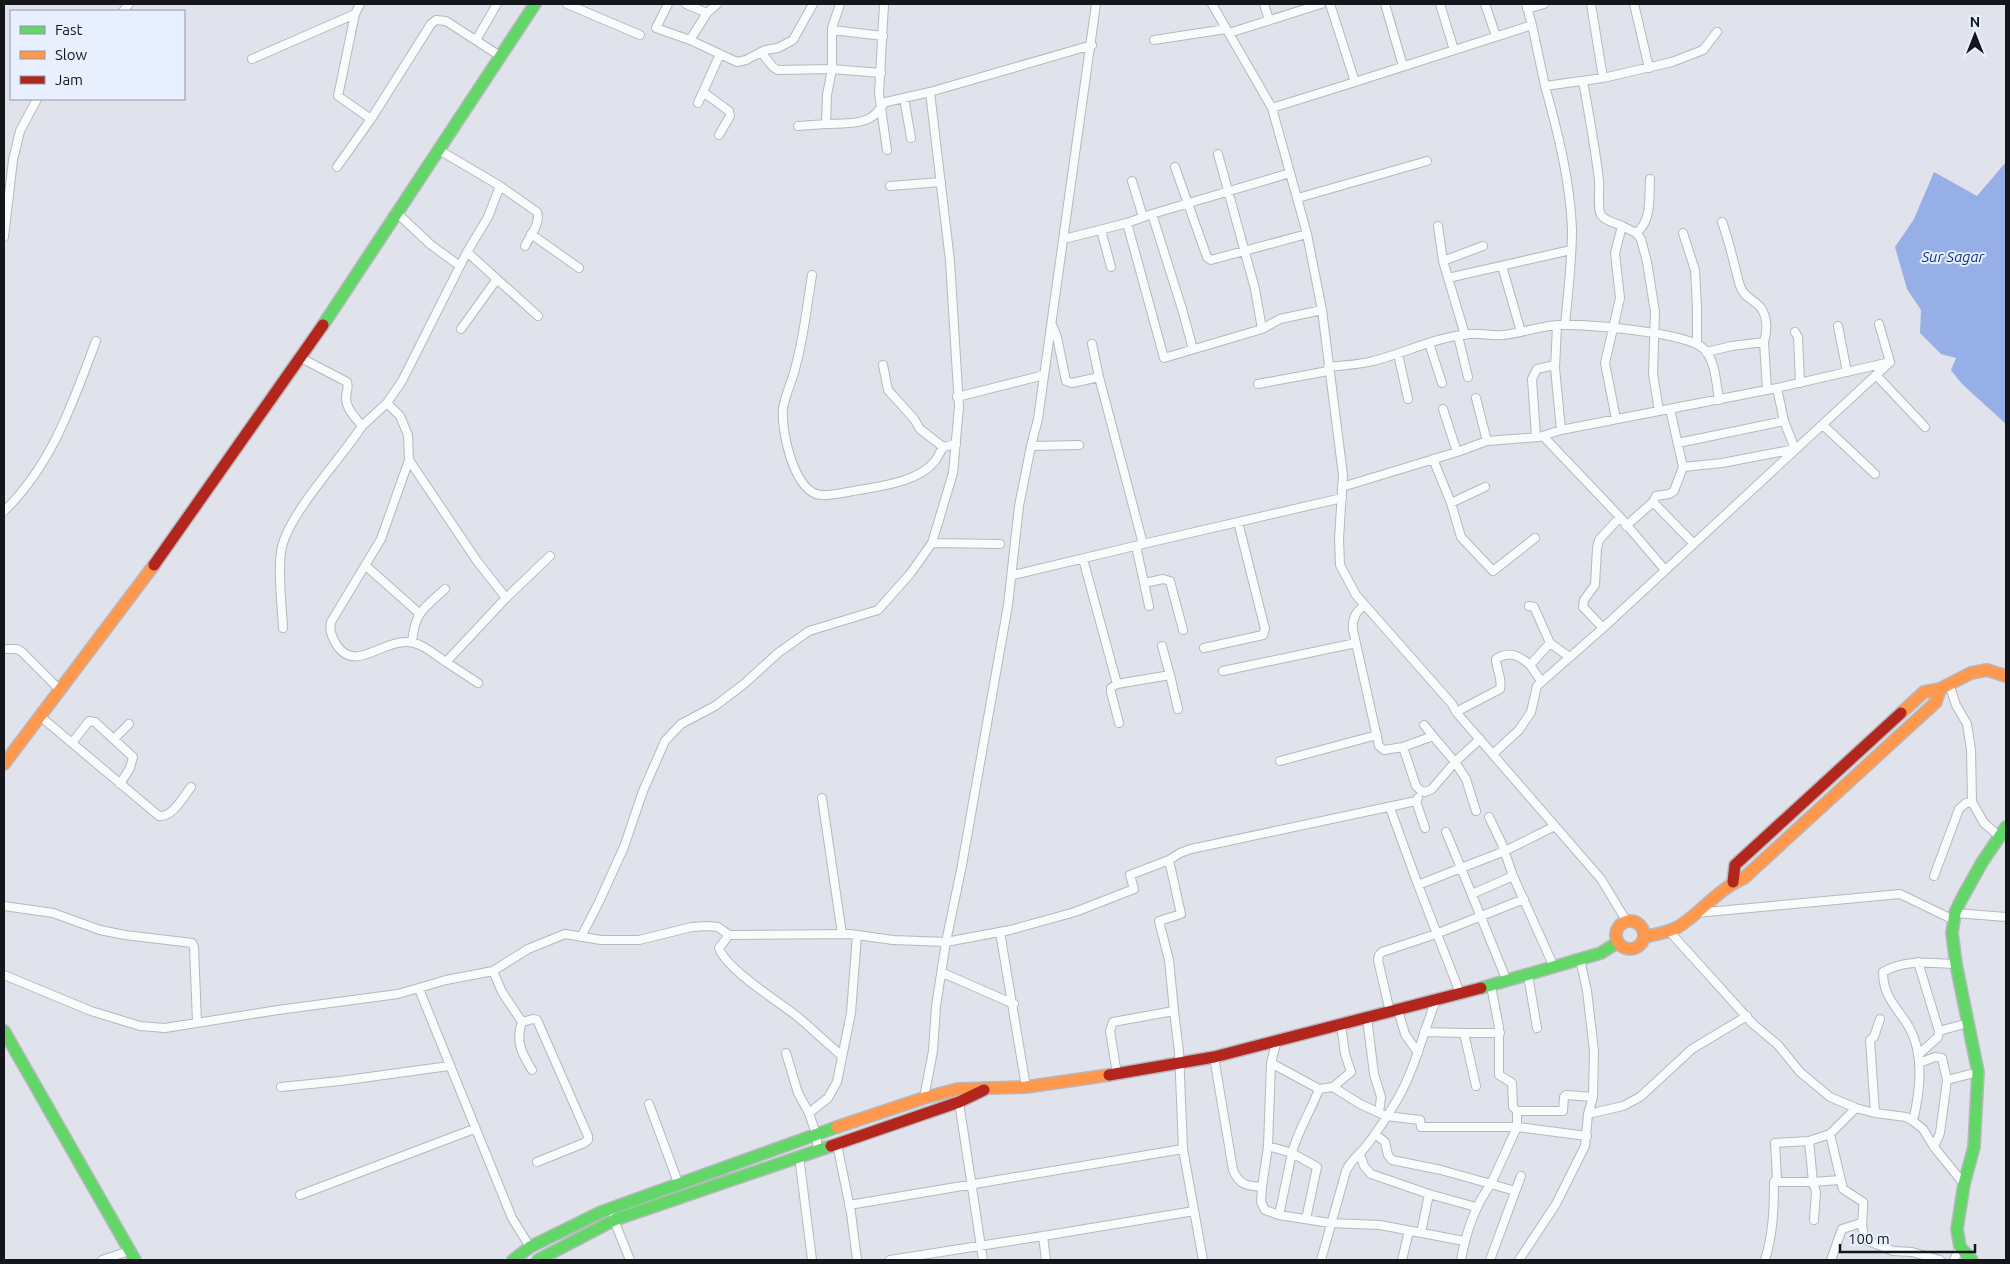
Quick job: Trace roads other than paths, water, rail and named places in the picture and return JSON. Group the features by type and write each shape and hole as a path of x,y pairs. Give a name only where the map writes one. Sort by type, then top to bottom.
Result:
{"street":[{"path":"360,4 355,14 338,96 371,119"},
{"path":"476,40 497,4"},
{"path":"4,764 162,555 301,358 535,4"},
{"path":"567,4 640,35"},
{"path":"668,4 656,28 690,40 737,62 742,62 761,52 793,40 813,4"},
{"path":"686,4 707,13"},
{"path":"690,40 707,13 717,4"},
{"path":"826,124 827,95 832,69 832,30 840,4"},
{"path":"884,4 880,106 887,150"},
{"path":"924,1098 933,1051 936,1006 946,942 1013,575 1019,506 1038,419 1092,45 1096,4"},
{"path":"1212,4 1272,108 1307,234 1322,310 1343,475 1340,565 1356,596 1452,704 1456,712 1600,878 1627,922"},
{"path":"1264,4 1269,20"},
{"path":"1154,40 1228,31 1322,4"},
{"path":"1330,4 1355,82"},
{"path":"1385,4 1403,66"},
{"path":"1440,4 1454,50"},
{"path":"1485,4 1496,36"},
{"path":"1544,4 1526,6 1564,161 1570,199 1572,230 1571,250 1555,365 1561,430"},
{"path":"1591,4 1603,78"},
{"path":"1634,4 1649,68"},
{"path":"252,59 355,14"},
{"path":"337,167 371,119 430,24 436,20 446,21 500,56"},
{"path":"1272,108 1532,25"},
{"path":"832,30 883,36"},
{"path":"1545,86 1603,78 1672,62 1703,50 1717,32"},
{"path":"798,126 865,120 875,116 880,106 886,102 930,92 1092,45"},
{"path":"761,52 772,67 778,70 832,69 881,73"},
{"path":"698,103 720,54"},
{"path":"1583,81 1594,140 1601,215 1606,220 1636,233 1642,239 1655,312 1656,333 1653,374 1659,411"},
{"path":"703,92 729,111 730,116 719,135"},
{"path":"581,937 600,902 624,847 643,791 664,741 682,724 715,706 778,654 810,631 878,610 910,574 932,543 953,473 959,408 950,261 930,92"},
{"path":"904,98 911,138"},
{"path":"4,237 13,160 20,131 36,100"},
{"path":"439,150 500,186 537,212 539,216 537,223 525,246"},
{"path":"1218,154 1255,289 1262,329"},
{"path":"4,160 13,160"},
{"path":"1298,198 1427,161"},
{"path":"1175,167 1206,258 1211,260 1307,234"},
{"path":"1064,239 1127,223 1290,173"},
{"path":"1636,233 1643,228 1648,216 1650,179"},
{"path":"1132,181 1144,217"},
{"path":"890,186 940,182"},
{"path":"283,628 280,554 284,539 296,516 362,426 387,404 402,382 460,266 488,217 500,186"},
{"path":"397,213 431,245 460,266"},
{"path":"1152,214 1193,349"},
{"path":"1722,222 1731,246 1741,288 1745,295 1761,308 1764,315 1767,332 1764,342 1767,390"},
{"path":"1127,223 1164,358 1262,329 1280,319 1322,310"},
{"path":"1438,226 1468,377"},
{"path":"1616,419 1605,363 1620,298 1616,253 1622,226"},
{"path":"1102,230 1111,268"},
{"path":"1683,233 1695,270 1696,344"},
{"path":"531,234 579,268"},
{"path":"1444,261 1482,246"},
{"path":"1448,278 1571,250"},
{"path":"468,252 538,316"},
{"path":"1502,266 1521,332"},
{"path":"812,275 797,361 783,409 788,452 794,467 808,489 818,495 878,487 900,481 918,474 928,467 935,461 942,447"},
{"path":"461,329 497,279"},
{"path":"1879,324 1890,362"},
{"path":"1052,325 1057,336 1066,381 1072,383 1100,377"},
{"path":"1258,384 1372,361 1461,335 1486,333 1501,336 1561,325 1656,333 1696,344 1706,352 1714,368 1719,400"},
{"path":"1838,326 1847,372"},
{"path":"1795,332 1798,337 1800,383"},
{"path":"4,511 29,483 51,450 96,340"},
{"path":"1706,352 1764,342"},
{"path":"1430,343 1442,383"},
{"path":"1092,344 1140,545 1149,606"},
{"path":"1398,354 1408,399"},
{"path":"301,358 347,382 346,401 348,408 362,426"},
{"path":"1342,487 1487,441 1540,436 1561,430 1777,388 1890,362"},
{"path":"1493,754 1519,730 1531,712 1536,686 1541,681 1603,628 1890,362"},
{"path":"883,365 888,390 914,419 920,429 942,447"},
{"path":"1555,365 1537,369 1532,379 1540,436 1620,518 1665,570"},
{"path":"958,397 1044,375"},
{"path":"1877,376 1925,427"},
{"path":"1777,388 1784,421 1795,449"},
{"path":"1476,398 1487,441"},
{"path":"387,404 400,416 408,435 409,460 381,539 366,566 333,616 330,629 331,635 342,653 354,658 400,642 412,642 420,645 478,683"},
{"path":"1443,409 1457,452"},
{"path":"1626,526 1653,502 1656,496 1670,494 1674,491 1683,467 1670,409"},
{"path":"1678,443 1784,421"},
{"path":"1823,425 1875,474"},
{"path":"942,447 956,444"},
{"path":"1031,446 1079,445"},
{"path":"1683,467 1722,463 1795,449"},
{"path":"1433,459 1451,503 1460,537 1493,572 1535,538"},
{"path":"409,460 477,561 506,598"},
{"path":"1451,503 1485,487"},
{"path":"1013,575 1342,498"},
{"path":"1653,502 1693,543"},
{"path":"1603,628 1583,607 1583,603 1595,585 1599,540 1620,518"},
{"path":"1204,648 1263,635 1265,629 1238,522"},
{"path":"932,543 1000,544"},
{"path":"446,662 506,598 550,556"},
{"path":"1083,559 1116,684"},
{"path":"366,566 419,613"},
{"path":"1145,583 1163,579 1170,581 1183,630"},
{"path":"412,642 415,621 419,613 445,589"},
{"path":"1365,605 1357,612 1352,622 1379,746 1382,749 1403,747 1433,736"},
{"path":"1529,606 1534,608 1550,643 1568,656"},
{"path":"1224,671 1356,643"},
{"path":"1530,665 1550,643"},
{"path":"1162,646 1178,709"},
{"path":"4,649 16,649 22,652 61,691"},
{"path":"1456,712 1500,689 1501,682 1496,663 1496,659 1500,657 1513,654 1522,658 1530,665 1541,681"},
{"path":"1644,937 1669,932 1696,913 1733,882 1744,878 1936,702 1945,686 1981,669 2004,671"},
{"path":"1119,723 1111,688 1116,684 1170,675"},
{"path":"1945,686 1967,724 1971,750 1972,802 1984,823 2003,832 1981,864 1954,917 1952,933 1956,964 1978,1072 1974,1147 1964,1184 1957,1229 1960,1246 1972,1260"},
{"path":"41,717 159,816 170,814 191,787"},
{"path":"72,742 89,721 96,722 133,757 130,768 120,784"},
{"path":"114,739 129,724"},
{"path":"1424,725 1455,762 1468,784 1476,810"},
{"path":"1280,761 1377,735"},
{"path":"1403,747 1416,786 1425,792 1432,789 1455,762 1480,739"},
{"path":"1421,791 1416,801 1425,828"},
{"path":"822,798 842,934"},
{"path":"4,975 91,1011 140,1026 164,1028 398,994 446,980 493,971 528,949 565,934 601,940 638,940 692,927 708,926 718,927 729,935 842,934 892,940 946,942 1000,932 1075,912 1134,889 1130,874 1169,860 1180,853 1192,849 1416,801"},
{"path":"1934,876 1959,809 1966,803 1972,802"},
{"path":"1390,808 1460,994"},
{"path":"1489,817 1554,967"},
{"path":"1418,885 1505,851 1555,826"},
{"path":"1446,832 1507,981"},
{"path":"1169,860 1180,914 1159,921 1169,960 1180,1063 1183,1149 1203,1260"},
{"path":"1472,894 1513,876"},
{"path":"1696,913 1900,894 1954,917 2006,917"},
{"path":"1418,1053 1405,1034 1394,1011 1378,960 1379,955 1382,952 1436,934 1524,899"},
{"path":"4,906 53,913 100,930 125,935 192,943 194,947 197,1022"},
{"path":"1627,922 1638,924 1644,931 1644,937 1639,946 1634,949 1625,948 1618,942 1616,932 1618,928 1627,922"},
{"path":"1000,932 1014,1004 1026,1087"},
{"path":"1669,932 1747,1016 1778,1045 1808,1078 1830,1097 1856,1108 1875,1113 1906,1117 1913,1121 1923,1129 1934,1147 1964,1184"},
{"path":"729,935 719,948 726,959 740,973 798,1017 842,1056"},
{"path":"809,1113 828,1098 837,1082 851,1013 857,935"},
{"path":"513,1260 530,1247 608,1209 816,1134 924,1098 958,1089 1026,1087 1117,1074 1214,1056 1491,986 1600,953 1618,942"},
{"path":"1519,1260 1556,1204 1585,1146 1588,1114 1593,1097 1594,1051 1587,991 1580,959"},
{"path":"1913,1121 1920,1088 1918,1055 1910,1029 1886,994 1883,972 1898,965 1918,962 1956,964"},
{"path":"1918,962 1939,1032 1938,1037 1918,1055"},
{"path":"493,971 502,992 522,1022"},
{"path":"942,973 1014,1004"},
{"path":"1528,975 1538,1028"},
{"path":"1461,1260 1464,1241 1476,1207 1491,1184 1517,1127 1517,1111 1513,1107 1512,1083 1499,1075 1500,1033 1491,986"},
{"path":"419,989 474,1129 512,1218 530,1247"},
{"path":"1321,1260 1346,1172 1352,1161 1360,1154 1375,1134 1383,1114 1398,1099 1418,1053 1436,1000"},
{"path":"1117,1074 1110,1030 1114,1022 1174,1010"},
{"path":"1588,1114 1623,1106 1640,1097 1692,1049 1747,1016"},
{"path":"1366,1018 1374,1074 1381,1097 1383,1114"},
{"path":"522,1022 533,1019 537,1020 588,1136 588,1140 584,1143 537,1162"},
{"path":"1875,1113 1870,1040 1874,1037 1880,1020"},
{"path":"522,1022 519,1030 519,1043 522,1054 532,1070"},
{"path":"1939,1032 1968,1023"},
{"path":"1271,1063 1319,1088 1333,1087 1351,1072 1345,1054 1340,1024"},
{"path":"4,1031 132,1256 102,1260"},
{"path":"1424,1032 1500,1033"},
{"path":"1464,1033 1476,1086"},
{"path":"1277,1040 1271,1063 1268,1146 1262,1187 1261,1202 1265,1210 1330,1223 1380,1225 1464,1241"},
{"path":"786,1053 798,1093 809,1113 816,1134 818,1149"},
{"path":"1214,1056 1233,1170 1238,1181 1248,1186 1262,1187"},
{"path":"1919,1063 1935,1057 1942,1058 1947,1080 1940,1133 1934,1147"},
{"path":"281,1087 449,1066"},
{"path":"1947,1080 1978,1072"},
{"path":"1333,1087 1360,1104 1383,1114 1420,1120 1421,1127 1517,1127 1587,1136"},
{"path":"538,1260 614,1220 959,1102 988,1088"},
{"path":"1279,1214 1292,1153 1299,1131 1310,1113 1319,1088"},
{"path":"1517,1111 1563,1111 1564,1097 1566,1095 1593,1097"},
{"path":"959,1102 983,1260"},
{"path":"649,1104 678,1185"},
{"path":"1765,1260 1774,1220 1774,1182 1777,1178 1776,1143 1809,1141 1830,1134 1856,1108"},
{"path":"300,1195 474,1129"},
{"path":"1375,1134 1385,1142 1388,1155 1392,1160 1441,1170 1515,1191"},
{"path":"1830,1134 1843,1189 1863,1202 1861,1223 1862,1233 1866,1240 1893,1251 1900,1256 1912,1252 1940,1260"},
{"path":"1809,1141 1813,1182 1816,1192 1814,1220"},
{"path":"836,1144 849,1205 857,1260"},
{"path":"1268,1146 1292,1153 1317,1166 1306,1219"},
{"path":"849,1205 1183,1149"},
{"path":"1360,1154 1364,1166 1371,1174 1429,1194 1476,1207"},
{"path":"799,1156 812,1260"},
{"path":"1490,1260 1521,1176"},
{"path":"1774,1182 1840,1180"},
{"path":"1422,1233 1429,1194"},
{"path":"608,1209 630,1260"},
{"path":"890,1260 1194,1211"},
{"path":"1831,1260 1842,1229 1861,1223"},
{"path":"1402,1260 1409,1230"},
{"path":"1043,1236 1046,1260"},
{"path":"1954,1260 1960,1246"}],"water":[{"name":"Sur Sagar","path":"2006,162 2006,424 1962,384 1951,370 1956,358 1941,354 1920,333 1921,310 1907,289 1895,247 1914,219 1934,172 1977,196"}]}
